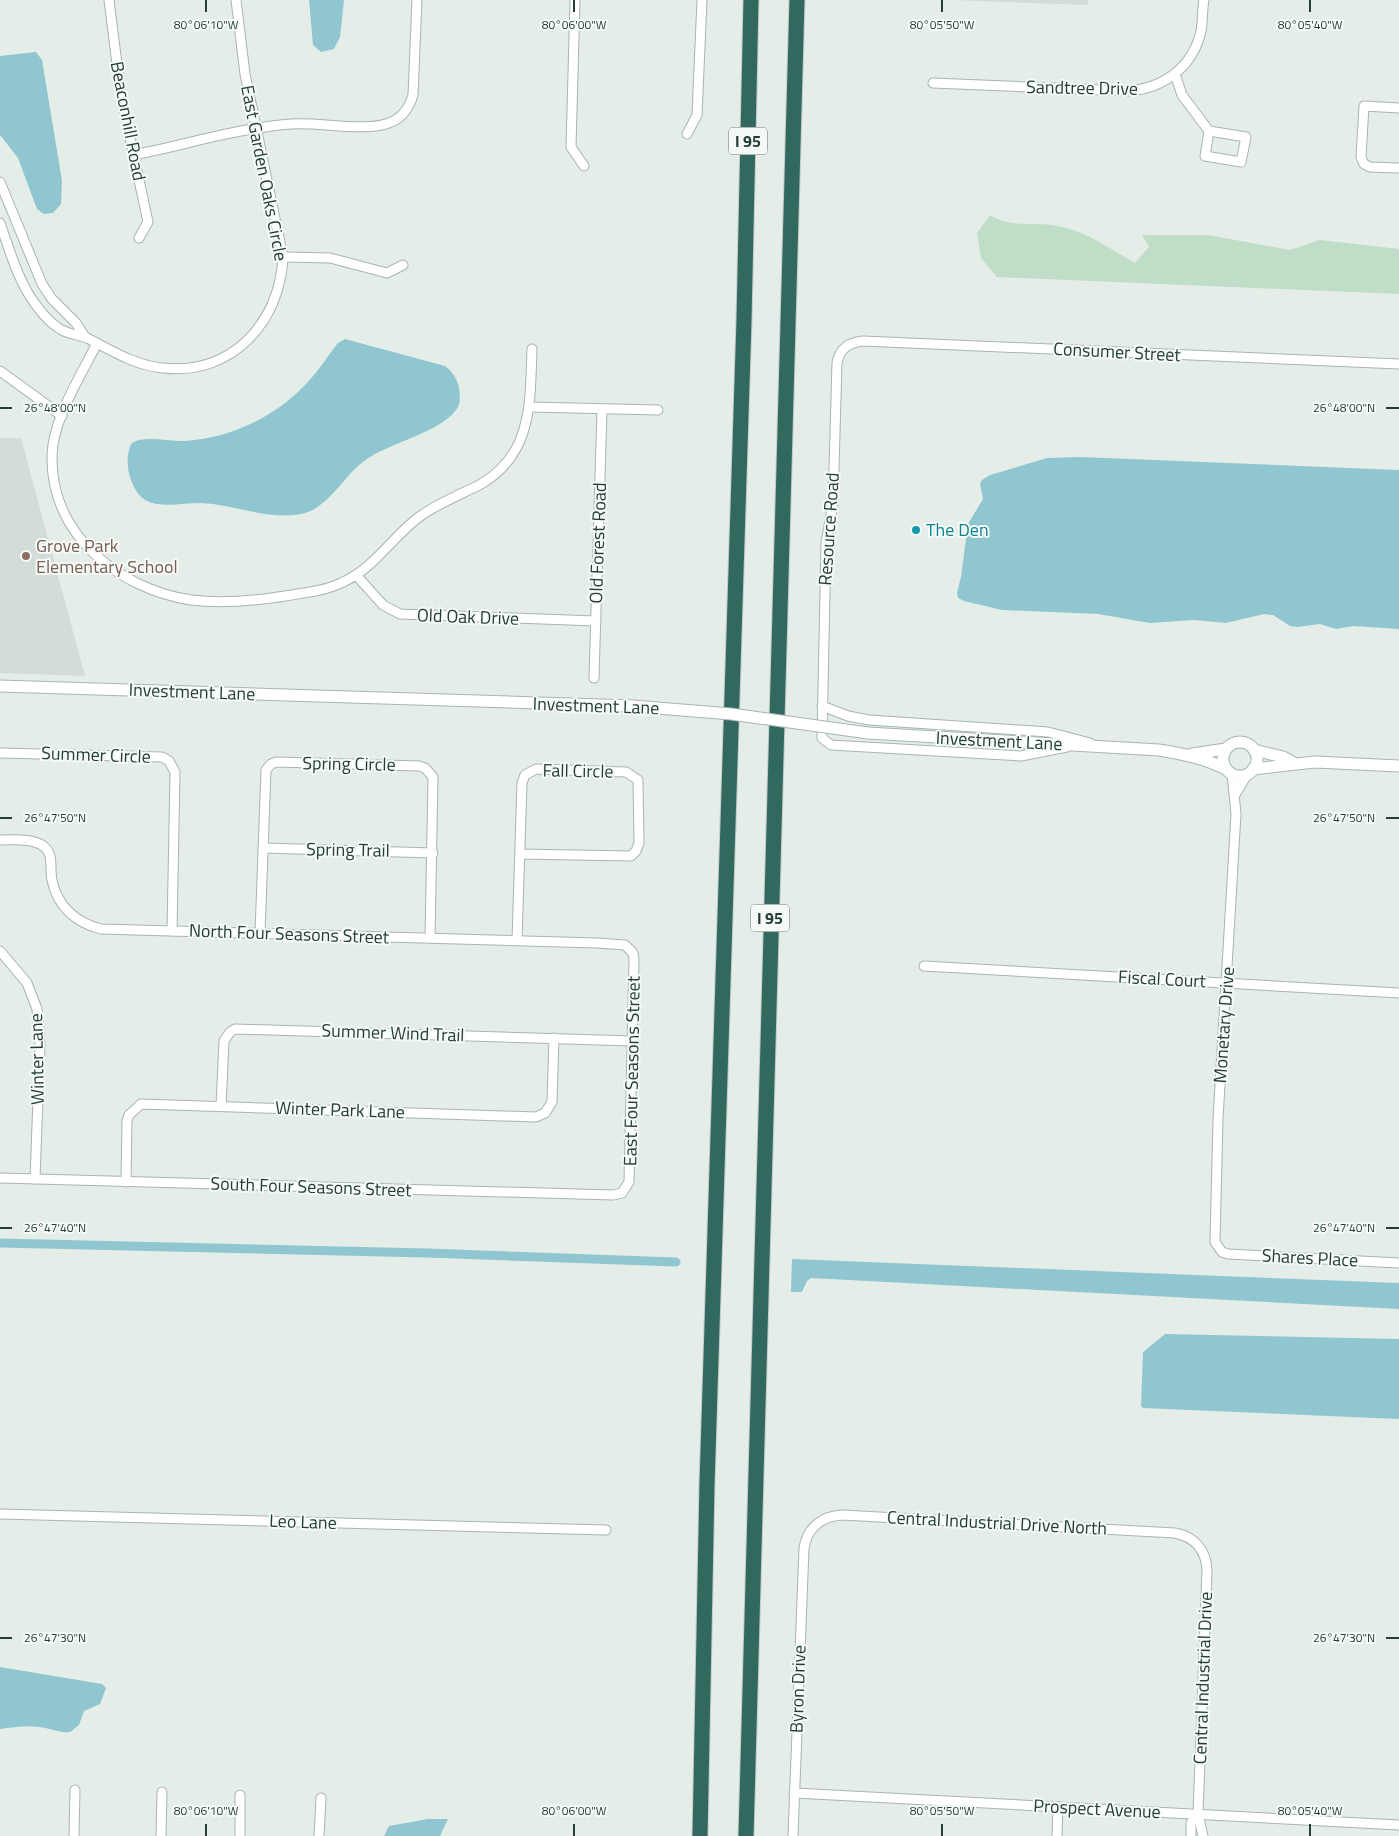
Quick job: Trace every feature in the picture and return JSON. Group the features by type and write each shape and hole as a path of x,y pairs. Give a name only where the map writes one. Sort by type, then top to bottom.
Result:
{"highway":[{"name":"I 95","path":"700,1836 708,1474 744,320 751,0"},
{"name":"I 95","path":"746,1836 796,0"}],"street":[{"name":"Beaconhill Road","path":"109,0 117,70 148,222 139,238"},
{"name":"East Garden Oaks Circle","path":"0,223 23,282 39,309 62,331 85,337 134,361 163,368 195,367 223,358 253,336 269,313 280,285 283,257 245,74 236,0"},
{"path":"134,156 256,129 307,124 381,125 399,118 408,108 413,95 417,0"},
{"path":"575,0 571,147 584,166"},
{"path":"687,134 697,115 702,0"},
{"name":"Sandtree Drive","path":"933,83 1129,91 1153,87 1175,74 1191,56 1197,45 1202,26 1204,0"},
{"path":"1175,74 1182,95 1209,131 1246,137 1242,162 1205,156 1209,131"},
{"path":"1399,108 1364,106 1361,157 1364,164 1370,167 1399,168"},
{"name":"East Garden Oaks Circle","path":"0,182 38,277 52,299 76,322 85,337"},
{"path":"283,257 330,258 387,273 403,265"},
{"name":"Consumer Street","path":"839,353 849,343 869,341 1399,364"},
{"path":"98,343 62,416 55,435 52,456 54,476 64,513 70,526 88,550 132,580 178,597 206,601 242,602 311,592 342,583 375,561 417,519 438,505 483,482 495,473 505,463 521,439 530,406 532,349"},
{"name":"Resource Road","path":"839,353 837,363 832,503 826,543 822,738 832,745 1021,756 1074,745"},
{"path":"0,371 62,416"},
{"path":"530,406 658,410"},
{"name":"Old Forest Road","path":"594,678 602,409"},
{"name":"Old Oak Drive","path":"356,575 382,605 400,614 596,621"},
{"name":"Investment Lane","path":"0,686 632,706 731,714 868,733 1105,747 1190,755 1210,760 1229,772"},
{"path":"822,706 848,716 870,720 1048,732 1105,747"},
{"path":"1294,763 1283,757 1254,750 1240,742 1226,749 1223,759 1229,772 1237,775 1294,763 1315,762 1399,766"},
{"name":"Investment Lane","path":"1190,755 1226,749"},
{"path":"1251,771 1256,760 1254,750"},
{"name":"Summer Circle","path":"0,753 162,757 169,760 176,772 172,931"},
{"name":"Spring Circle","path":"260,933 265,776 271,764 277,762 353,763 419,766 430,772 433,777 430,938"},
{"name":"Fall Circle","path":"517,940 522,783 525,775 536,769 626,772 638,780 639,843 636,851 631,856 520,854"},
{"name":"Monetary Drive","path":"1235,796 1251,771"},
{"name":"Monetary Drive","path":"1222,1252 1218,1248 1214,1236 1218,1119 1228,983 1235,796 1229,772"},
{"name":"North Four Seasons Street","path":"0,840 32,841 47,850 52,862 52,881 64,909 81,922 101,929 517,940 625,945 630,948"},
{"name":"Spring Trail","path":"262,848 433,853"},
{"name":"East Four Seasons Street","path":"622,1193 629,1182 634,959 630,948"},
{"name":"Winter Lane","path":"0,951 27,983 37,1009 40,1045 36,1179"},
{"name":"Fiscal Court","path":"924,966 1399,993"},
{"name":"Summer Wind Trail","path":"221,1106 224,1041 230,1032 235,1029 633,1041"},
{"name":"Winter Park Lane","path":"126,1182 127,1121 135,1108 147,1103 536,1117 545,1113 552,1102 554,1038"},
{"name":"South Four Seasons Street","path":"0,1178 613,1195 622,1193"},
{"name":"Shares Place","path":"1222,1252 1228,1254 1399,1263"},
{"name":"Leo Lane","path":"0,1514 606,1530"},
{"name":"Central Industrial Drive North","path":"805,1542 817,1523 829,1517 842,1515 1175,1532 1188,1536 1198,1544"},
{"name":"Byron Drive","path":"793,1836 805,1542"},
{"name":"Central Industrial Drive","path":"1198,1544 1206,1558 1207,1570 1198,1814 1203,1836"},
{"path":"74,1836 75,1790"},
{"path":"161,1836 162,1792"},
{"name":"Prospect Avenue","path":"794,1793 1399,1825"},
{"path":"240,1795 240,1836"},
{"path":"319,1836 321,1798"},
{"path":"1056,1836 1058,1807"},
{"name":"Central Industrial Drive","path":"1191,1836 1191,1823 1198,1814"}],"shaded area":[{"path":"949,0 1088,0 1088,5"},
{"name":"Grove Park Elementary School","path":"0,438 21,438 85,676 0,673"}],"green space":[{"path":"990,215 1007,222 1068,228 1098,241 1135,263 1149,247 1142,235 1208,235 1290,250 1320,240 1399,249 1399,294 997,277 981,258 977,233"}],"water":[{"path":"309,0 344,0 340,37 334,49 321,52 313,45"},
{"path":"36,52 42,60 62,181 61,204 53,213 44,214 37,209 18,158 0,135 0,56"},
{"path":"345,339 445,366 452,373 458,385 460,399 458,408 438,425 364,461 322,504 305,513 279,515 213,504 159,504 147,501 141,497 129,475 128,458 132,443 144,439 185,441 217,436 263,418 302,388 312,378 338,343"},
{"path":"1080,457 1399,470 1399,629 1353,626 1336,629 1320,624 1297,627 1290,626 1273,615 1264,614 1226,623 1194,620 1150,623 1098,614 1002,610 958,598 957,593 968,524 983,499 980,484 982,480 990,475 1047,458"},
{"path":"792,1259 1399,1283 1399,1309 811,1278 807,1281 802,1292 791,1292"},
{"path":"1165,1334 1399,1339 1399,1419 1143,1408 1141,1406 1143,1352"},
{"path":"0,1667 102,1684 106,1688 100,1704 84,1711 79,1725 70,1732 29,1726 0,1729"},
{"path":"428,1819 448,1819 440,1836 384,1836 389,1826"}],"waterway":[{"path":"0,1243 427,1253 676,1262"}],"place":[{"name":"The Den","path":"916,530"},
{"name":"Grove Park Elementary School","path":"26,556"}]}
